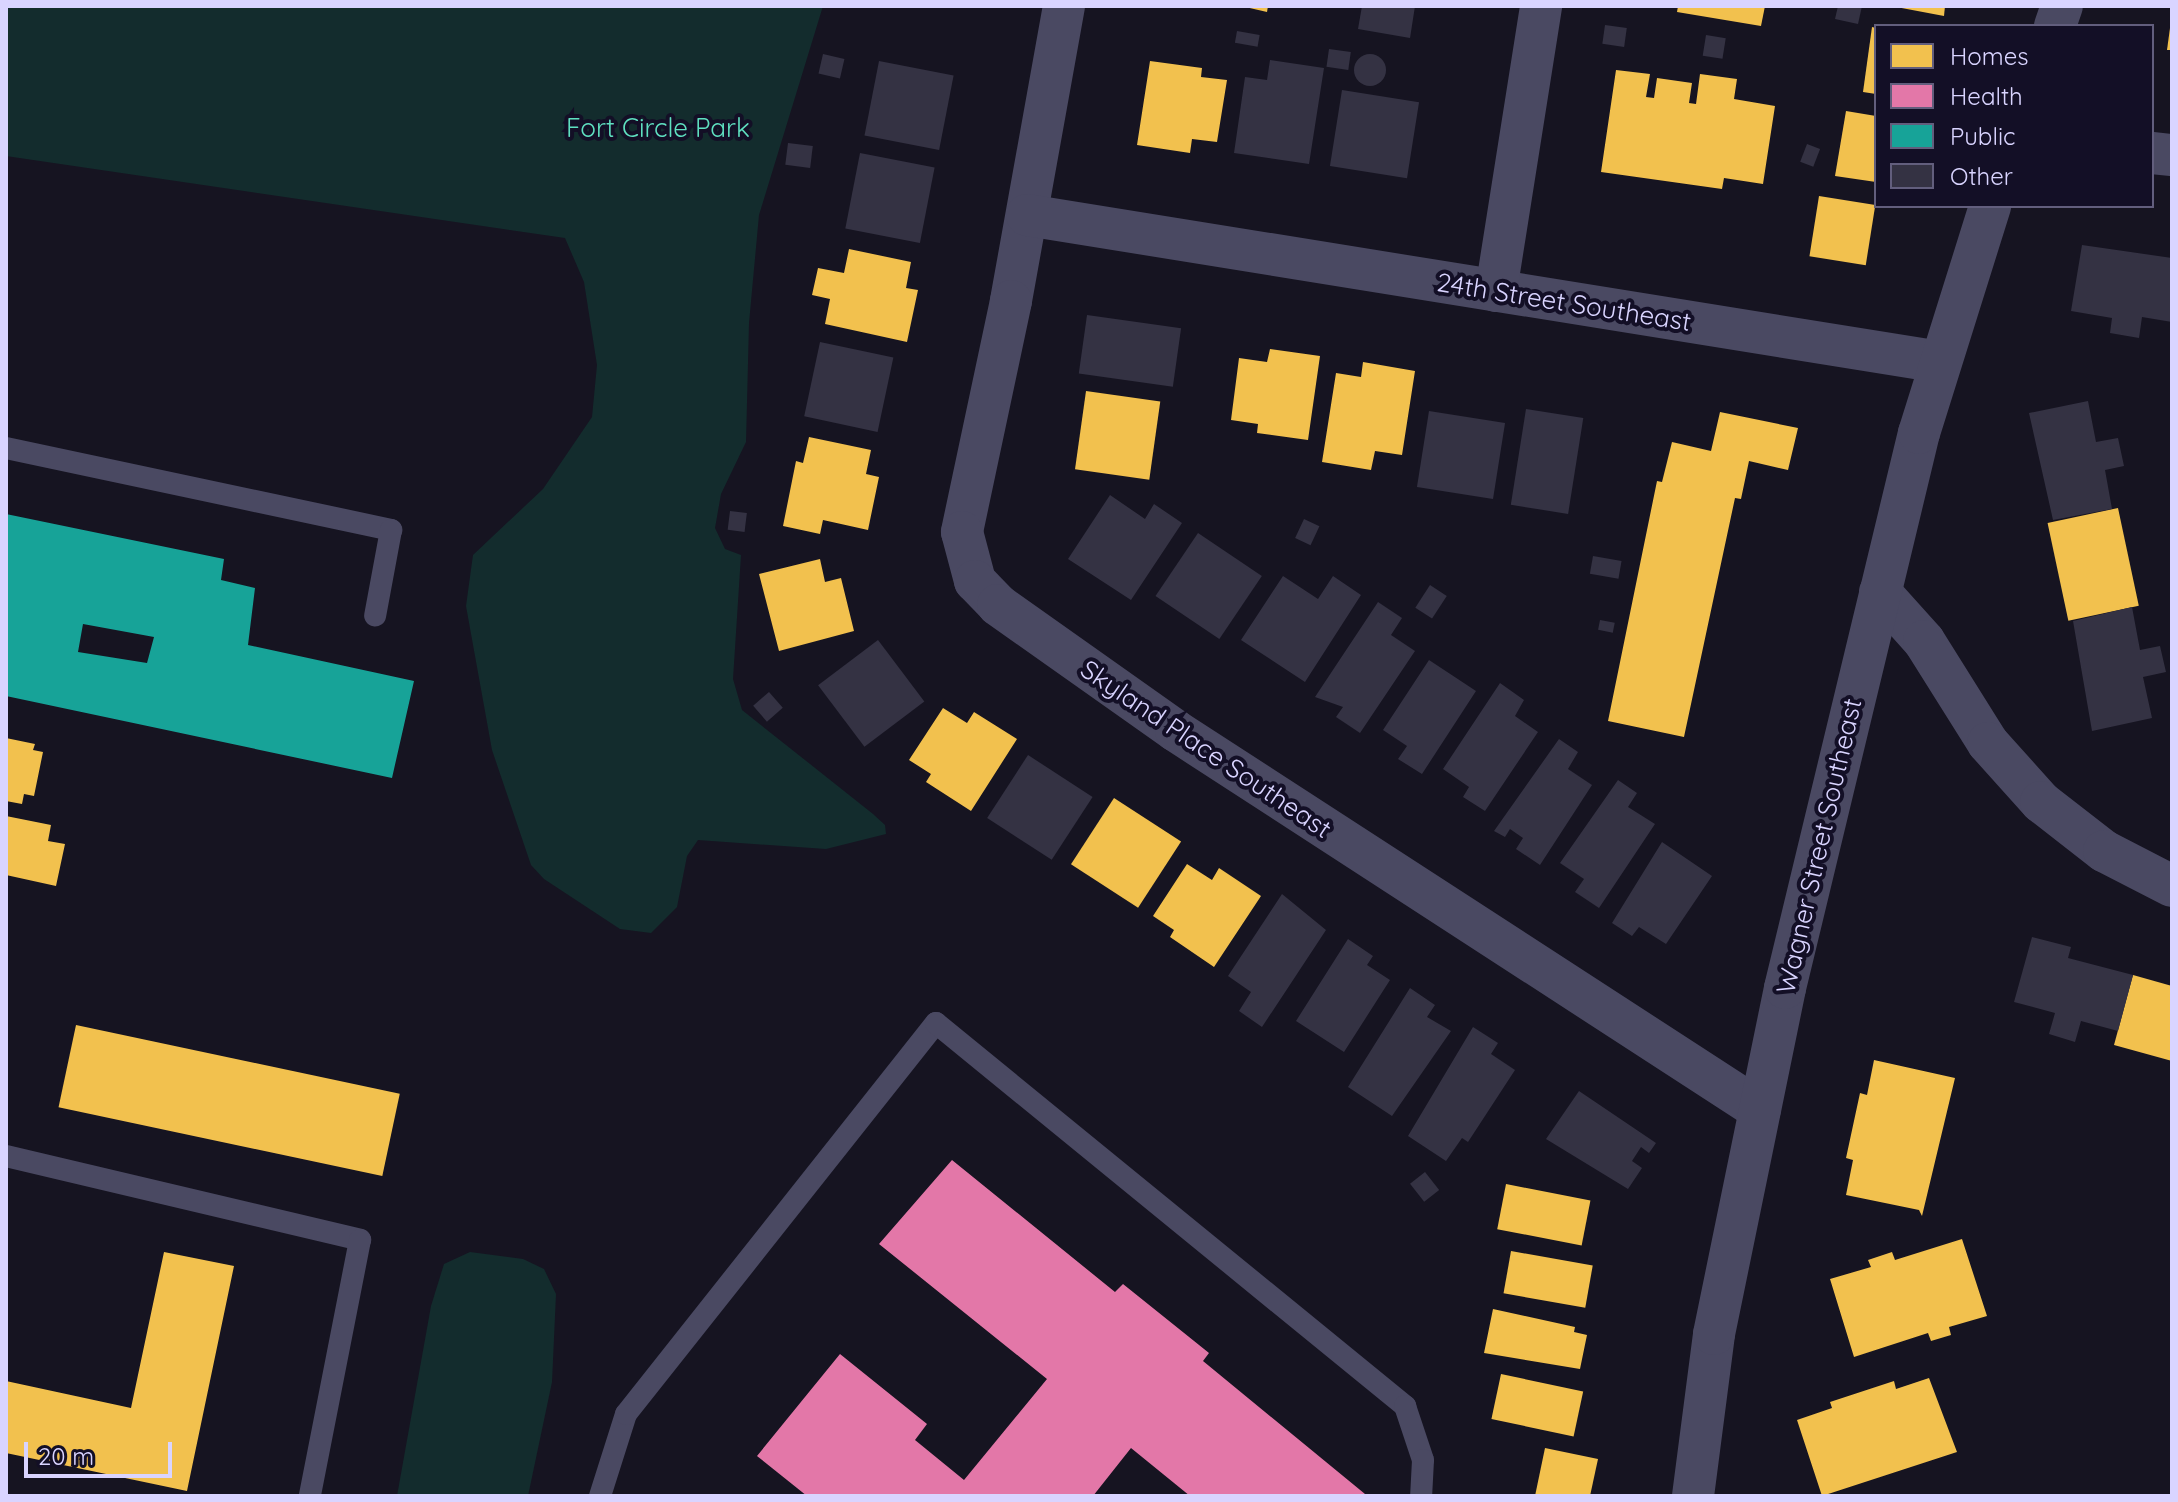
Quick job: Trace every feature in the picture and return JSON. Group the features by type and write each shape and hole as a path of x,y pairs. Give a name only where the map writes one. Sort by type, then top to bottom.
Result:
{"street":[{"name":"Skyland Place Southeast","path":"1064,6 1027,215 962,532 968,565 985,594 1176,731 1760,1110"},
{"path":"1496,291 1541,6"},
{"name":"Wagner Street Southeast","path":"1693,1496 1714,1334 1760,1110 1880,592 1940,362 1989,208"},
{"name":"24th Street Southeast","path":"1027,215 1940,362"},
{"path":"1880,592 1924,641 1988,743 2041,802 2104,851 2172,886"}],"lane":[{"path":"6,448 391,530 375,616"},
{"path":"600,1496 626,1414 936,1023 1405,1406 1423,1460 1421,1496"},
{"path":"6,1156 360,1240 310,1496"}],"green space":[{"name":"Fort Circle Park","path":"6,6 823,6 759,215 749,323 746,442 721,494 715,528 725,549 741,555 733,679 742,710 873,814 885,825 886,834 826,849 698,840 687,856 677,907 651,933 620,929 544,879 531,865 492,750 466,606 473,555 543,489 592,417 597,365 584,282 565,238 6,156"},
{"path":"470,1252 523,1259 544,1269 556,1294 552,1382 528,1496 397,1496 431,1306 444,1264"}],"building: Homes":[{"path":"1241,6 1268,6 1267,12"},
{"path":"1678,6 1765,6 1761,26 1677,12"},
{"path":"1891,6 1945,6 1944,16"},
{"path":"1872,27 1874,94 1863,92"},
{"path":"2170,28 2172,50 2167,50"},
{"path":"1150,61 1202,68 1201,77 1227,80 1217,142 1192,139 1190,153 1137,145"},
{"path":"1616,70 1650,74 1646,97 1654,98 1657,78 1692,83 1689,103 1696,104 1700,74 1737,79 1734,99 1775,106 1763,184 1724,178 1722,189 1601,172"},
{"path":"1846,111 1874,116 1874,182 1835,176"},
{"path":"1819,196 1874,205 1866,265 1809,256"},
{"path":"849,249 911,262 906,288 918,290 907,342 825,324 830,299 812,295 818,268 844,273"},
{"path":"1270,349 1320,356 1308,440 1257,433 1258,424 1231,420 1239,358 1267,362"},
{"path":"1363,362 1415,371 1402,455 1375,451 1371,470 1322,462 1336,373 1361,377"},
{"path":"1086,391 1160,401 1149,480 1075,469"},
{"path":"1720,412 1798,428 1788,470 1749,461 1741,499 1735,498 1684,737 1608,721 1657,481 1662,482 1672,442 1711,451"},
{"path":"809,437 871,450 866,474 879,477 868,530 823,520 820,534 783,526 796,461 803,463"},
{"path":"2118,508 2139,606 2068,621 2048,523"},
{"path":"820,559 825,582 841,578 854,631 779,651 759,574"},
{"path":"943,708 967,723 974,712 1017,739 971,811 926,782 931,774 909,760"},
{"path":"6,738 35,744 33,750 43,752 34,796 24,794 22,804 6,801"},
{"path":"1114,798 1181,842 1138,908 1071,864"},
{"path":"6,816 51,825 48,841 65,844 56,886 6,875"},
{"path":"1187,864 1212,880 1219,868 1261,896 1214,967 1170,937 1174,930 1153,916"},
{"path":"2133,975 2172,986 2172,1061 2114,1045"},
{"path":"76,1025 400,1094 382,1176 59,1107"},
{"path":"1874,1060 1955,1078 1922,1216 1919,1210 1846,1195 1853,1160 1846,1158 1860,1093 1867,1095"},
{"path":"1506,1184 1590,1200 1582,1246 1497,1229"},
{"path":"1962,1239 1987,1316 1949,1327 1951,1335 1931,1341 1928,1333 1854,1357 1830,1279 1871,1267 1868,1260 1892,1252 1895,1260"},
{"path":"1511,1251 1593,1265 1585,1308 1504,1293"},
{"path":"164,1252 234,1266 187,1491 6,1453 6,1381 131,1408"},
{"path":"1493,1309 1575,1327 1574,1332 1587,1335 1580,1369 1484,1353"},
{"path":"1501,1374 1583,1391 1574,1436 1491,1419"},
{"path":"1929,1378 1957,1452 1822,1496 1797,1420 1832,1408 1830,1402 1894,1381 1896,1389"},
{"path":"1545,1448 1598,1459 1590,1496 1535,1496"}],"building: Health":[{"path":"952,1160 1115,1292 1123,1284 1209,1353 1203,1361 1365,1494 1190,1496 1131,1448 1093,1496 807,1496 757,1456 840,1354 927,1424 915,1440 964,1480 1047,1379 879,1244"}],"building: Public":[{"path":"6,514 224,559 221,580 255,588 248,645 414,681 392,778 6,696","holes":["83,624 154,637 147,663 78,652"]}],"building: Other":[{"path":"1362,6 1415,6 1410,38 1358,29"},
{"path":"1838,6 1862,6 1858,24 1835,19"},
{"path":"1605,25 1627,28 1624,47 1602,44"},
{"path":"1237,31 1260,35 1258,47 1235,43"},
{"path":"1706,35 1726,38 1722,59 1703,56"},
{"path":"1329,49 1351,52 1348,70 1326,67"},
{"path":"823,54 844,59 840,78 819,73"},
{"path":"1370,54 1381,59 1386,70 1381,81 1370,86 1359,81 1354,70 1359,59"},
{"path":"1270,60 1324,68 1309,164 1234,153 1245,77 1267,80"},
{"path":"879,61 954,76 939,150 864,136"},
{"path":"1342,90 1419,102 1407,178 1330,166"},
{"path":"788,143 813,146 810,168 785,165"},
{"path":"1807,144 1820,149 1813,167 1800,162"},
{"path":"860,153 935,168 920,243 845,229"},
{"path":"2082,245 2172,258 2172,322 2142,317 2139,338 2110,333 2112,318 2071,311"},
{"path":"1087,315 1181,328 1173,387 1079,373"},
{"path":"820,342 893,358 878,432 804,416"},
{"path":"2088,401 2096,442 2118,438 2124,466 2105,470 2112,509 2053,520 2029,413"},
{"path":"1526,409 1583,418 1568,514 1511,505"},
{"path":"1429,411 1505,423 1493,499 1417,487"},
{"path":"1110,495 1145,519 1154,504 1182,523 1131,600 1068,559"},
{"path":"730,511 747,513 745,532 728,530"},
{"path":"1304,519 1319,526 1311,545 1295,538"},
{"path":"1198,533 1262,576 1219,639 1156,596"},
{"path":"1593,556 1622,561 1618,579 1590,574"},
{"path":"1283,576 1318,599 1333,576 1361,595 1305,682 1241,640"},
{"path":"1430,585 1447,596 1432,619 1415,608"},
{"path":"1378,602 1402,618 1391,635 1415,651 1360,733 1336,717 1343,707 1315,697"},
{"path":"2132,607 2140,650 2160,646 2166,672 2143,677 2152,718 2092,731 2073,621"},
{"path":"1600,620 1615,623 1613,633 1598,630"},
{"path":"878,640 924,701 864,747 818,685"},
{"path":"1429,660 1476,691 1422,774 1398,759 1407,746 1383,730"},
{"path":"1500,683 1524,700 1515,716 1538,732 1485,811 1463,797 1469,787 1443,769"},
{"path":"769,692 783,708 767,722 753,706"},
{"path":"1559,739 1578,752 1568,769 1592,785 1540,865 1516,849 1523,838 1510,829 1505,837 1494,831"},
{"path":"1028,755 1093,797 1052,860 987,818"},
{"path":"1618,780 1637,793 1628,807 1655,824 1599,908 1575,892 1584,879 1560,863"},
{"path":"1662,842 1712,876 1666,944 1639,927 1632,936 1612,923"},
{"path":"1282,894 1326,930 1262,1027 1239,1011 1251,992 1228,976"},
{"path":"2032,937 2071,947 2068,958 2133,975 2118,1031 2081,1021 2075,1042 2049,1034 2055,1013 2014,1002"},
{"path":"1348,939 1373,956 1367,965 1390,980 1344,1052 1296,1021"},
{"path":"1410,988 1435,1005 1427,1017 1451,1031 1392,1116 1348,1087"},
{"path":"1473,1027 1498,1043 1491,1054 1515,1070 1468,1142 1462,1138 1446,1161 1408,1136"},
{"path":"1579,1091 1656,1143 1649,1153 1641,1147 1632,1161 1642,1168 1628,1189 1546,1139"},
{"path":"1425,1172 1439,1190 1424,1202 1410,1184"}]}
